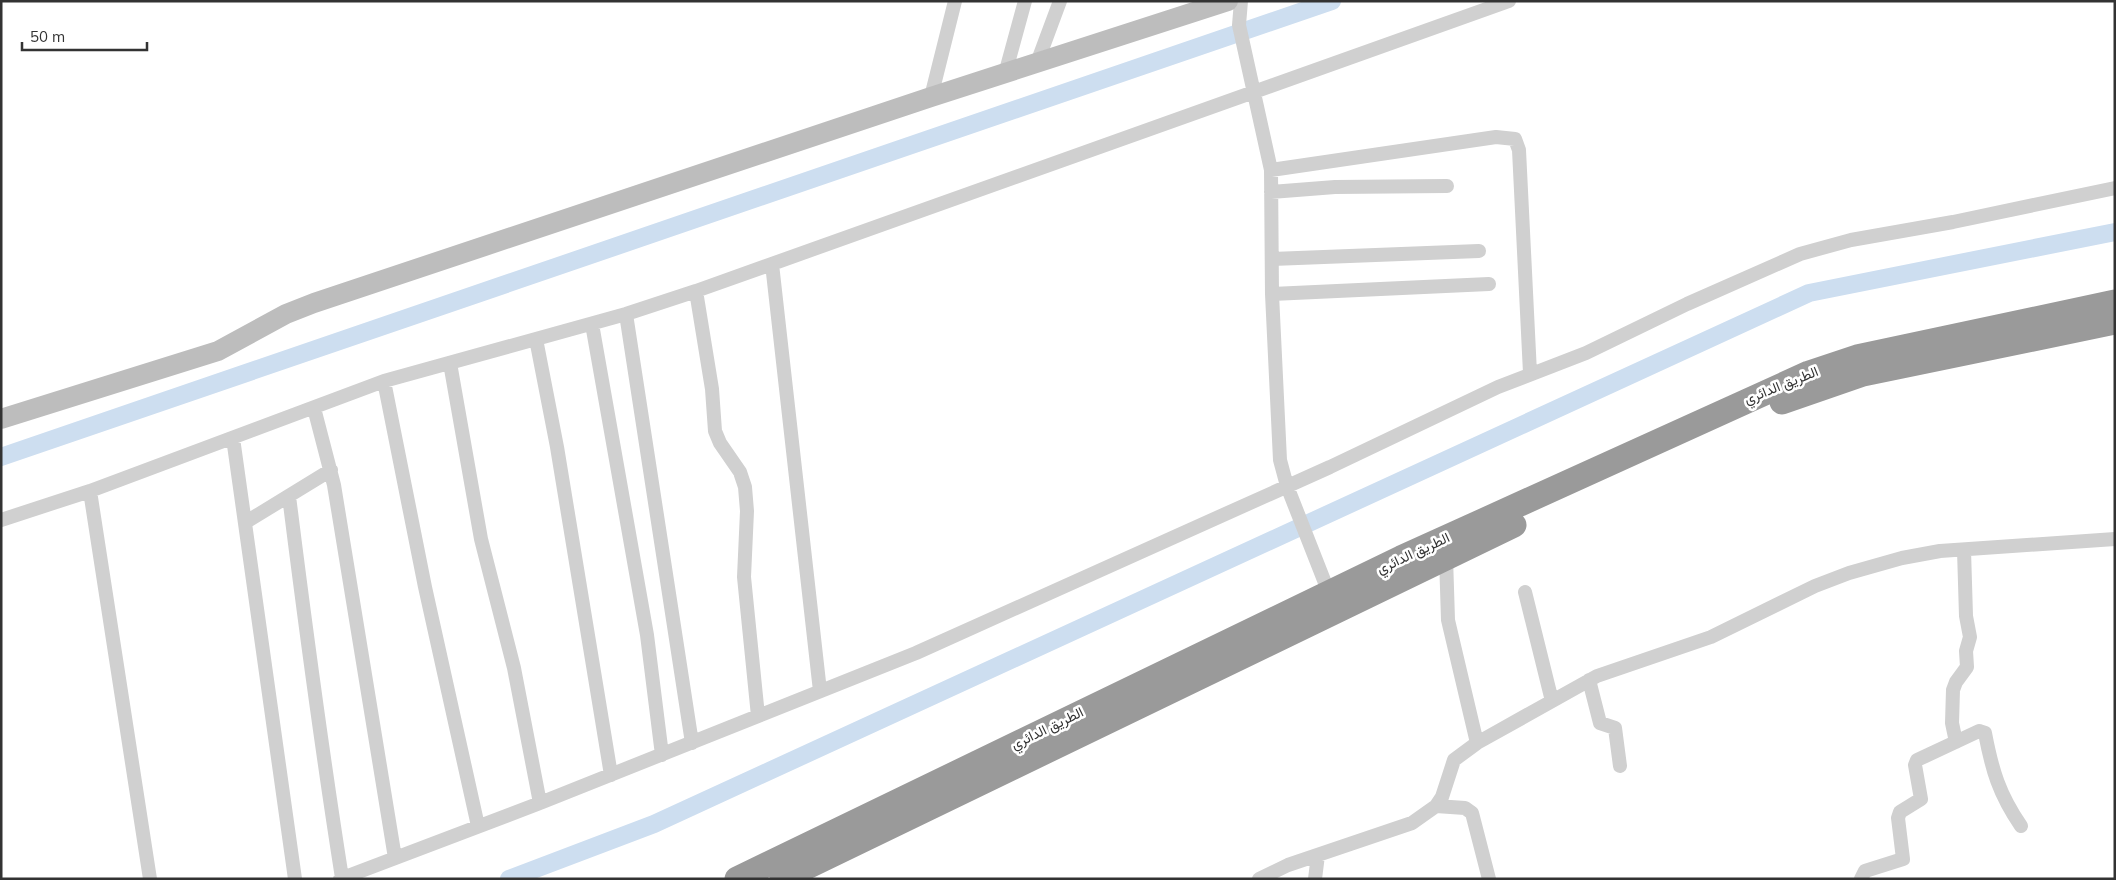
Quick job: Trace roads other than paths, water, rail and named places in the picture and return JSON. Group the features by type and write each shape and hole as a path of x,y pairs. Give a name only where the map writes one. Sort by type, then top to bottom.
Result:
{"highway":[{"name":"الطريق الدائري","path":"737,879 1410,554 1808,373 1857,357 2115,302"},
{"name":"الطريق الدائري","path":"782,879 1446,557 1753,413 1863,374 2115,322"}],"street":[{"path":"931,98 955,1"},
{"path":"1005,74 1025,1"},
{"path":"1037,63 1060,1"},
{"path":"1,419 218,351 286,314 314,303 1228,1"},
{"path":"1241,1 1239,25 1271,170 1272,294 1280,460 1287,486 1329,593"},
{"path":"1,520 90,491 384,381 592,324 696,291 1509,1"},
{"path":"1271,170 1496,137 1510,136 1515,139 1519,150 1530,373"},
{"path":"1271,192 1335,187 1447,186"},
{"path":"289,496 313,667 324,765 341,878 540,803 916,653 1287,486 1530,373 1586,352 1687,304 1820,247 2115,188"},
{"path":"1272,259 1479,251"},
{"path":"772,264 820,691"},
{"path":"1272,294 1489,284"},
{"path":"696,291 712,390 716,431 720,443 740,472 745,487 747,510 744,577 758,716"},
{"path":"626,314 692,743"},
{"path":"592,324 646,625 662,755"},
{"path":"536,339 557,447 611,775"},
{"path":"450,363 481,540 514,668 540,803"},
{"path":"384,381 423,578 478,826"},
{"path":"314,408 331,470 395,858"},
{"path":"233,438 295,879"},
{"path":"246,522 331,470"},
{"path":"90,491 150,879"},
{"path":"1259,879 1288,865 1401,828 1422,818 1436,806 1442,797 1454,760 1477,743 1589,680 1621,667 1711,637 1791,596 1849,573 1902,558 1940,551 2115,539"},
{"path":"1956,742 1952,723 1953,690 1956,682 1967,667 1966,651 1970,637 1966,616 1964,550"},
{"path":"1446,557 1448,620 1477,743"},
{"path":"1525,592 1552,701"},
{"path":"1589,680 1600,723 1615,728 1620,766"},
{"path":"1861,879 1865,871 1904,859 1898,818 1900,812 1921,799 1915,762 1979,731 1985,733 1995,779 2007,806 2021,826"},
{"path":"1436,806 1465,808 1472,813 1489,879"},
{"path":"1315,879 1318,855"}],"waterway":[{"path":"1,457 1332,1"},
{"path":"509,879 654,824 1809,293 2115,232"}]}
